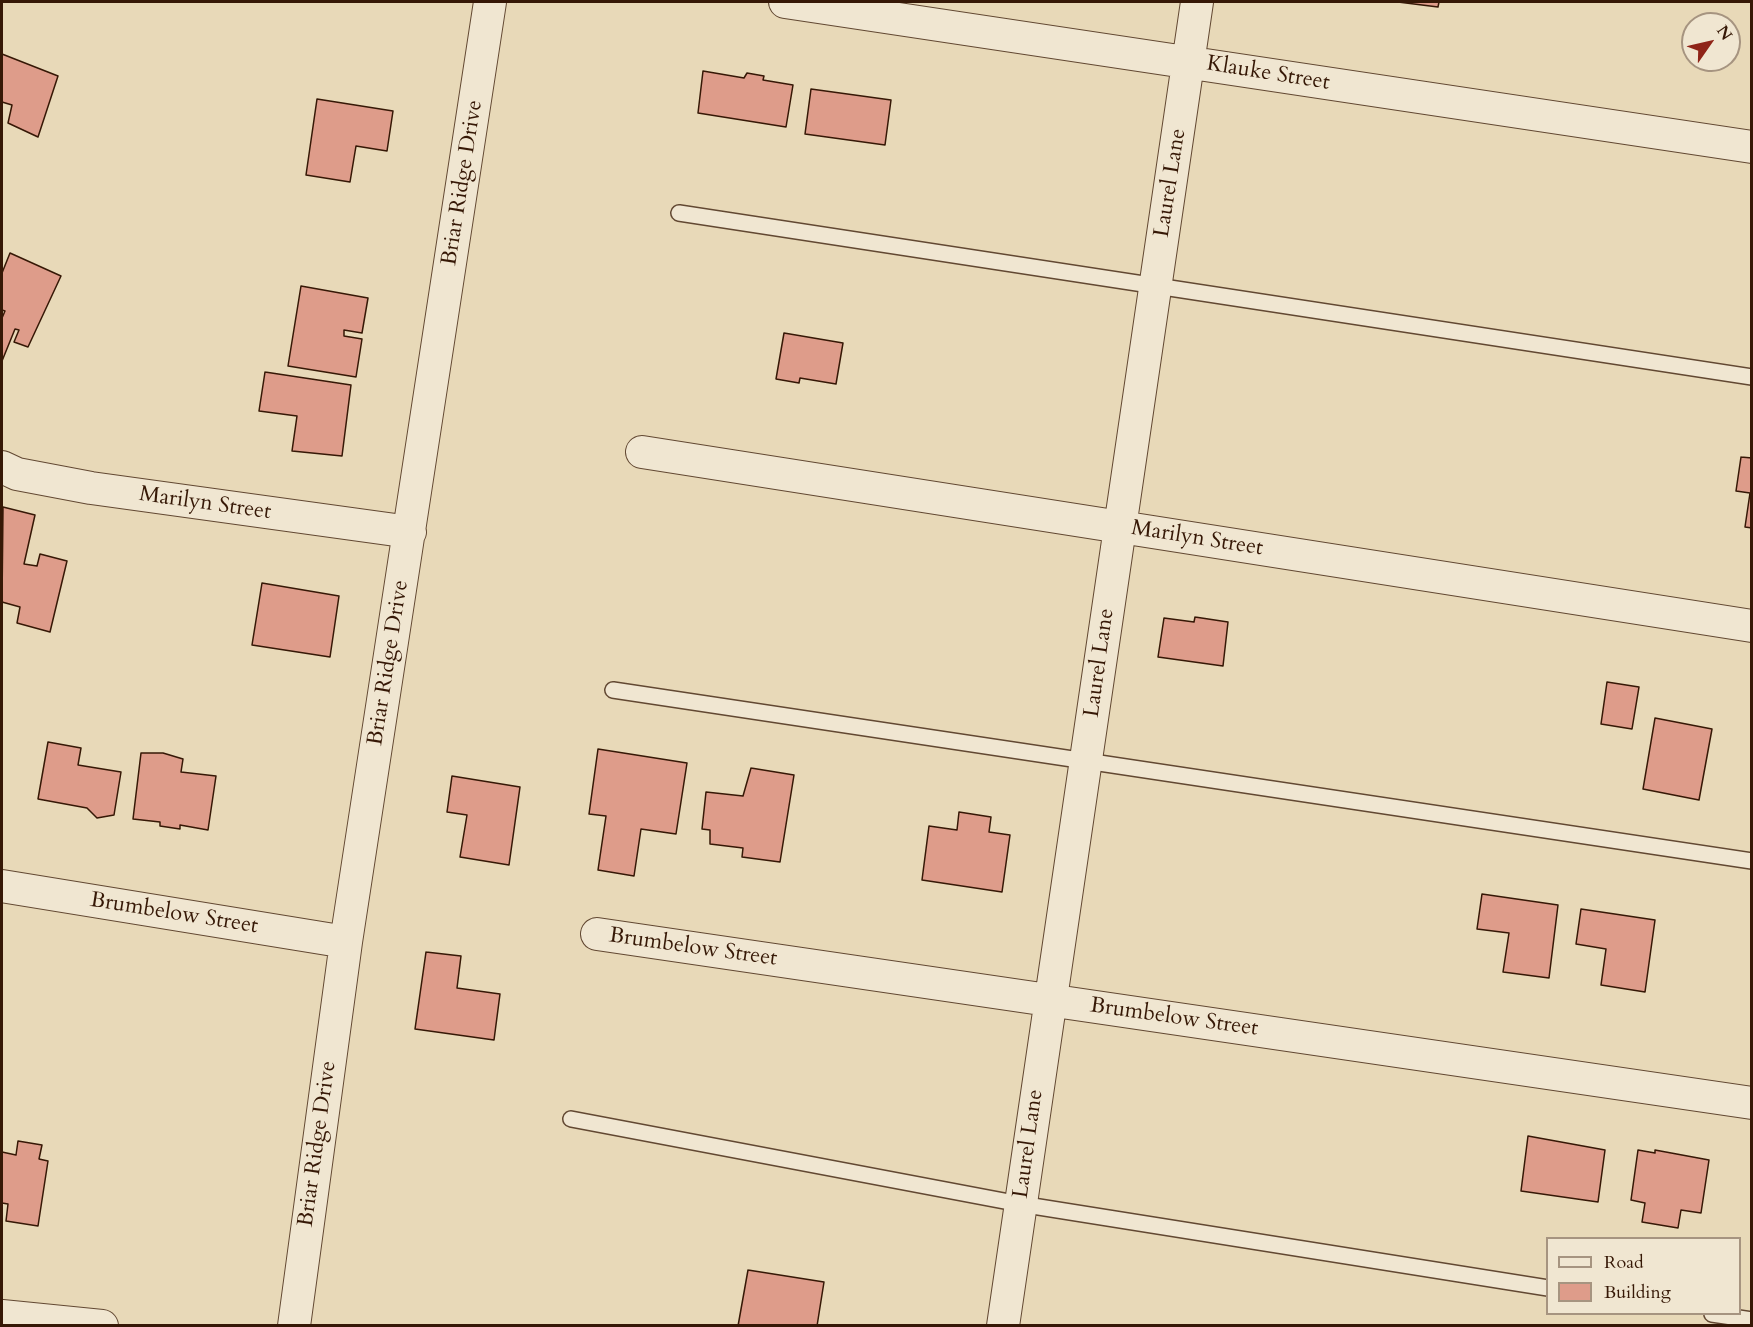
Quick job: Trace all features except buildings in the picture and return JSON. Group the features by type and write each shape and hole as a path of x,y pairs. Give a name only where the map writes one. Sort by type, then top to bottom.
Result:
{"street":[{"name":"Briar Ridge Drive","path":"294,1326 346,942 490,2"},
{"name":"Klauke Street","path":"785,2 1752,147"},
{"name":"Laurel Lane","path":"1002,1326 1197,2"},
{"name":"Marilyn Street","path":"642,452 1752,626"},
{"name":"Marilyn Street","path":"2,467 17,474 91,488 410,532"},
{"name":"Brumbelow Street","path":"2,886 346,942"},
{"name":"Brumbelow Street","path":"597,934 1752,1103"},
{"path":"2,1316 102,1326"}],"lane":[{"path":"679,213 1752,377"},
{"path":"613,690 1752,861"},
{"path":"571,1119 1020,1204 1546,1288"},
{"path":"1719,1315 1752,1320"}]}
